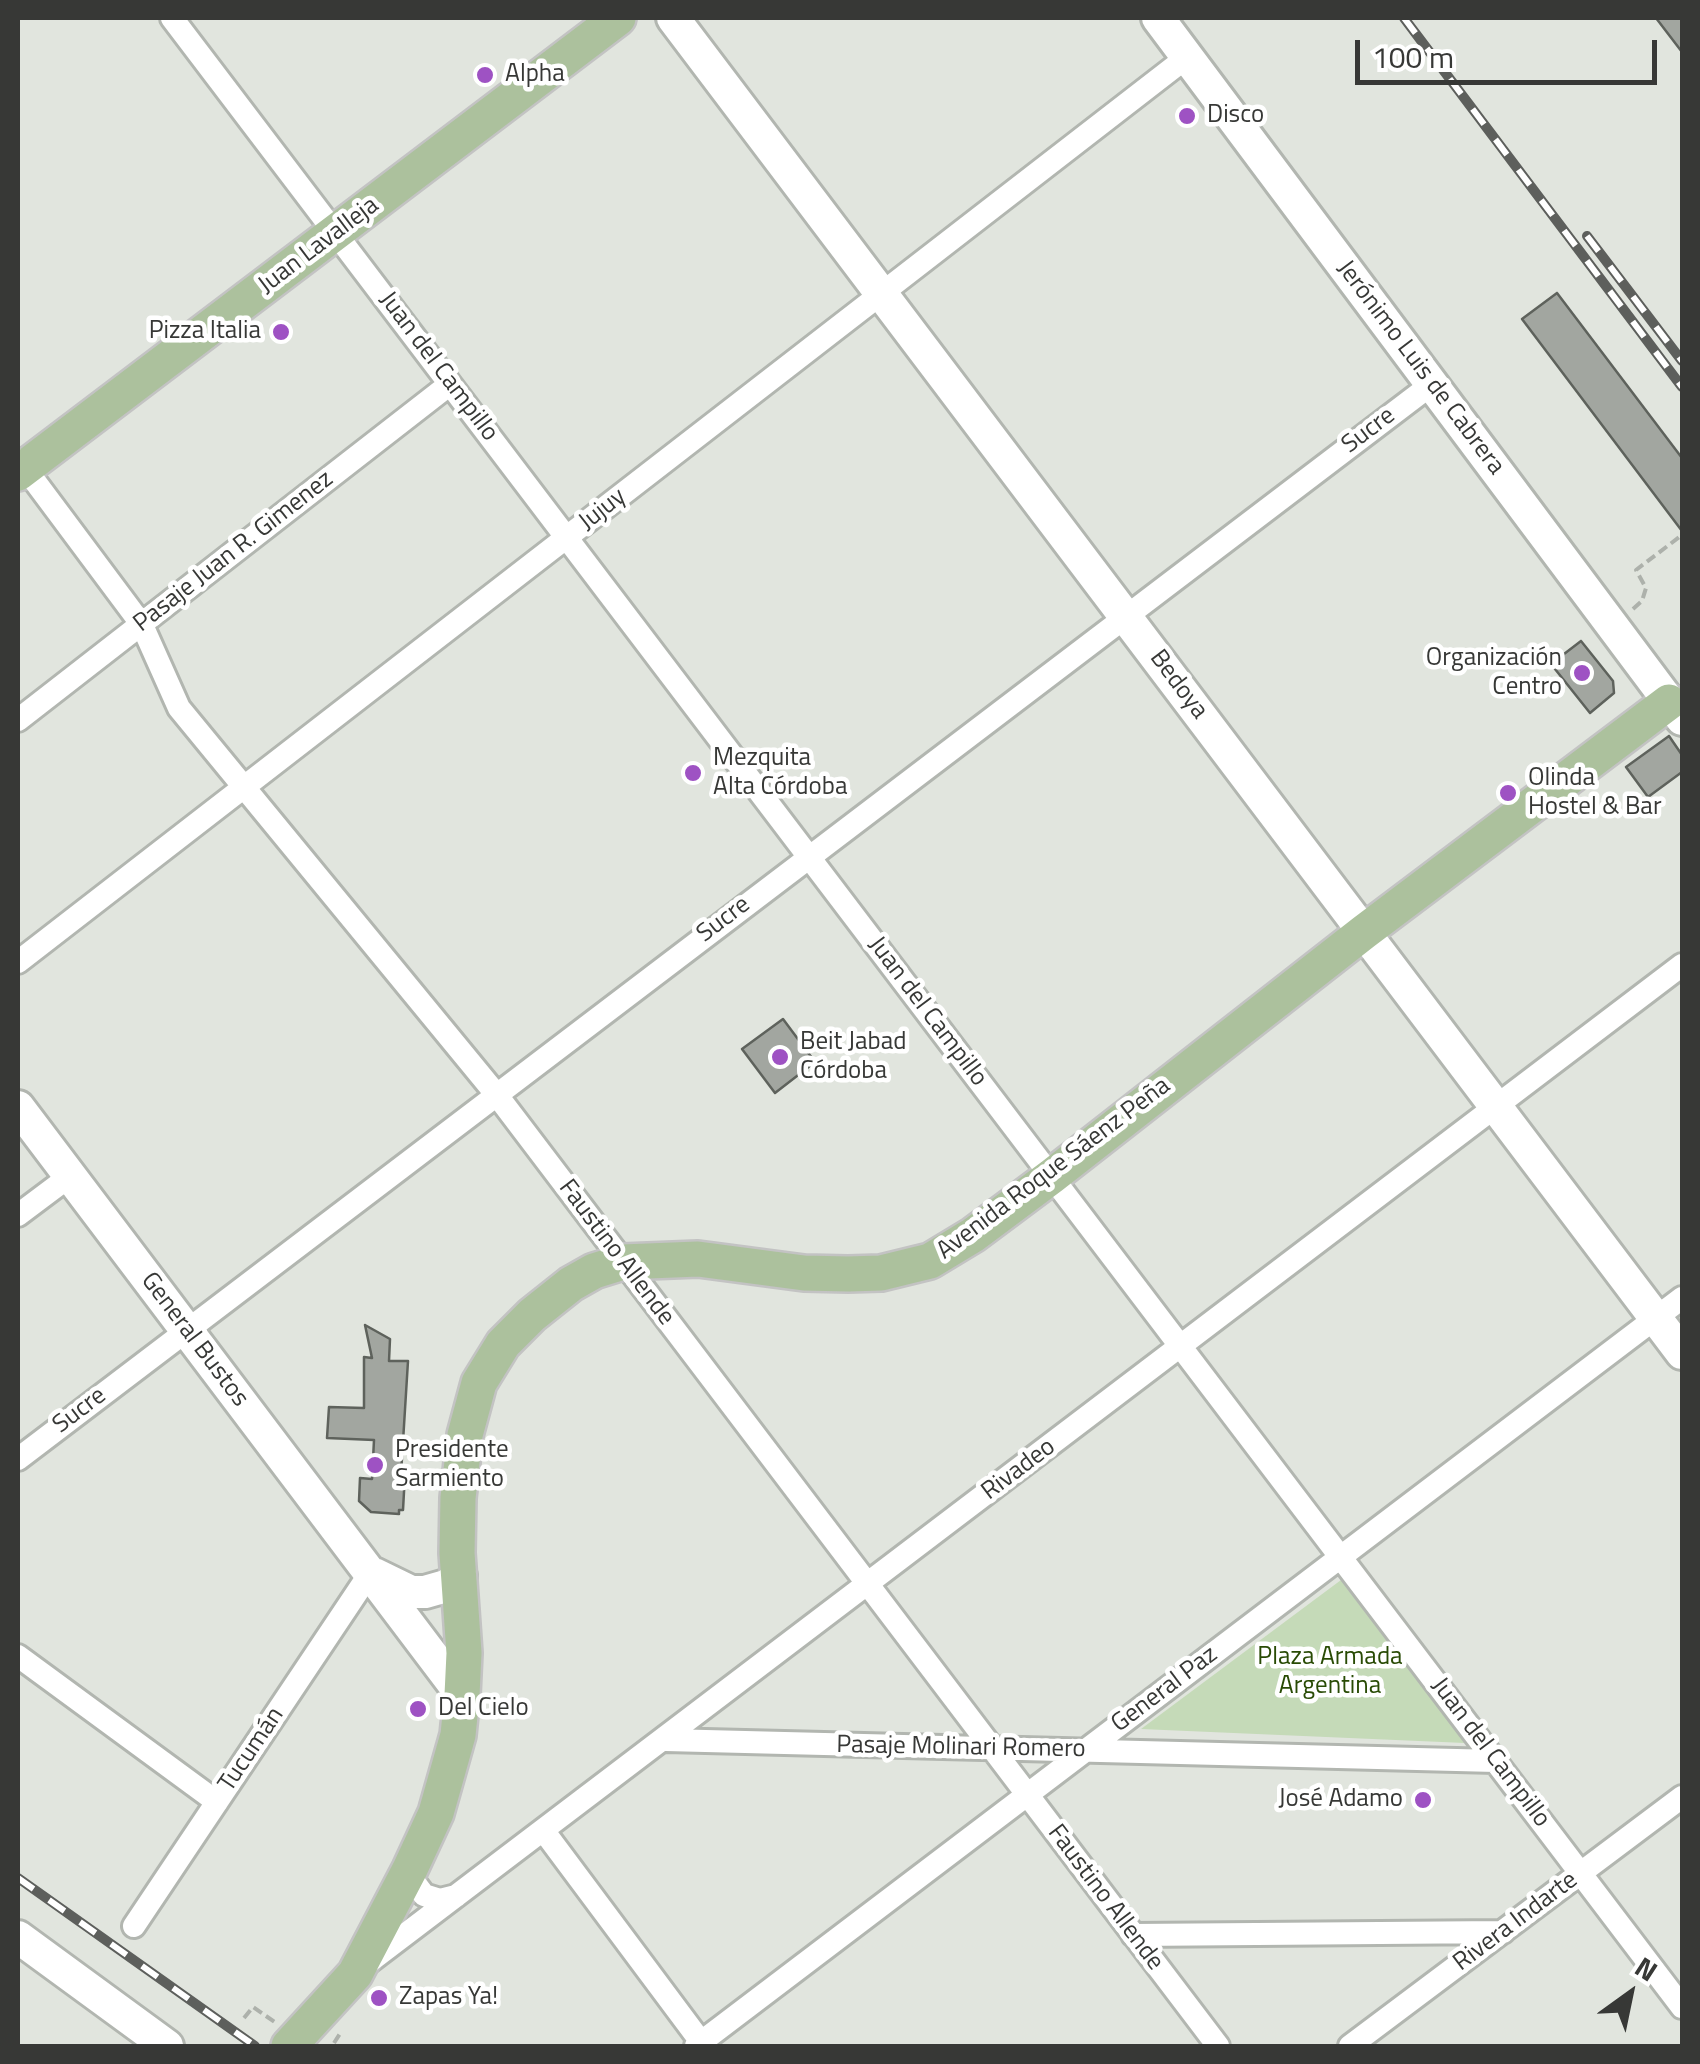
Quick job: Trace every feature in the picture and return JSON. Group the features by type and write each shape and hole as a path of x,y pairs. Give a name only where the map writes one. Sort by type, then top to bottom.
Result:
{"main road":[{"name":"Juan Lavalleja","path":"20,466 336,234 618,18"},
{"name":"Bedoya","path":"673,18 1682,1353"},
{"name":"Jerónimo Luis de Cabrera","path":"1158,18 1676,710"},
{"name":"Avenida Roque Sáenz Peña","path":"284,2036 355,1974 410,1869 447,1778 458,1735 462,1695 460,1482 464,1434 479,1383 503,1344 532,1315 571,1284 623,1262 698,1258 804,1273 881,1273 930,1261 974,1236 1364,932 1676,710"},
{"name":"General Bustos","path":"18,1107 462,1695"},
{"name":"General Bustos","path":"370,1572 412,1592 446,1586 460,1576"},
{"path":"18,1938 167,2046"}],"street":[{"name":"Juan del Campillo","path":"172,18 1682,2007"},
{"name":"Jujuy","path":"18,962 1188,58"},
{"name":"Pasaje Juan R. Gimenez","path":"18,720 450,384"},
{"name":"Sucre","path":"18,1459 1432,384"},
{"name":"Faustino Allende","path":"20,466 142,625 180,708 496,1094 1218,2046"},
{"name":"Rivadeo","path":"355,1974 1682,966"},
{"path":"18,1216 70,1176"},
{"name":"General Paz","path":"701,2045 1682,1298"},
{"name":"Tucumán","path":"134,1926 370,1572"},
{"path":"18,1656 217,1802"},
{"name":"Pasaje Molinari Romero","path":"666,1740 1496,1761"},
{"name":"Rivera Indarte","path":"1350,2046 1682,1797"},
{"path":"543,1830 701,2045"},
{"path":"410,1869 424,1895 440,1900 456,1896"},
{"path":"1133,1935 1503,1932"}],"path":[{"path":"1612,625 1646,594 1636,570 1682,535"},
{"path":"244,2018 252,2007 284,2036"}],"green space":[{"name":"Plaza Armada Argentina","path":"1341,1580 1465,1743 1141,1729"}],"building":[{"path":"1656,18 1682,18 1682,52"},
{"path":"1557,293 1682,458 1682,531 1522,319"},
{"name":"Organización Centro","path":"1581,641 1613,681 1614,693 1590,713 1551,664"},
{"path":"1669,736 1682,755 1682,772 1648,797 1626,767"},
{"name":"Beit Jabad Córdoba","path":"783,1019 815,1062 775,1093 742,1049"},
{"path":"365,1325 390,1339 389,1361 408,1361 401,1474 405,1474 403,1510 399,1514 371,1512 359,1501 360,1478 372,1479 374,1440 327,1438 329,1407 364,1408 364,1357 372,1358"}],"railway":[{"path":"1404,18 1682,387"},
{"path":"1587,236 1682,361"},
{"path":"18,1878 255,2046"}],"place":[{"name":"Alpha","path":"485,75"},
{"name":"Disco","path":"1187,116"},
{"name":"Pizza Italia","path":"281,332"},
{"name":"Organización Centro","path":"1582,673"},
{"name":"Mezquita Alta Córdoba","path":"693,773"},
{"name":"Olinda Hostel & Bar","path":"1508,793"},
{"name":"Beit Jabad Córdoba","path":"780,1057"},
{"name":"Presidente Sarmiento","path":"375,1465"},
{"name":"Del Cielo","path":"418,1709"},
{"name":"José Adamo","path":"1423,1800"},
{"name":"Zapas Ya!","path":"379,1998"}]}
